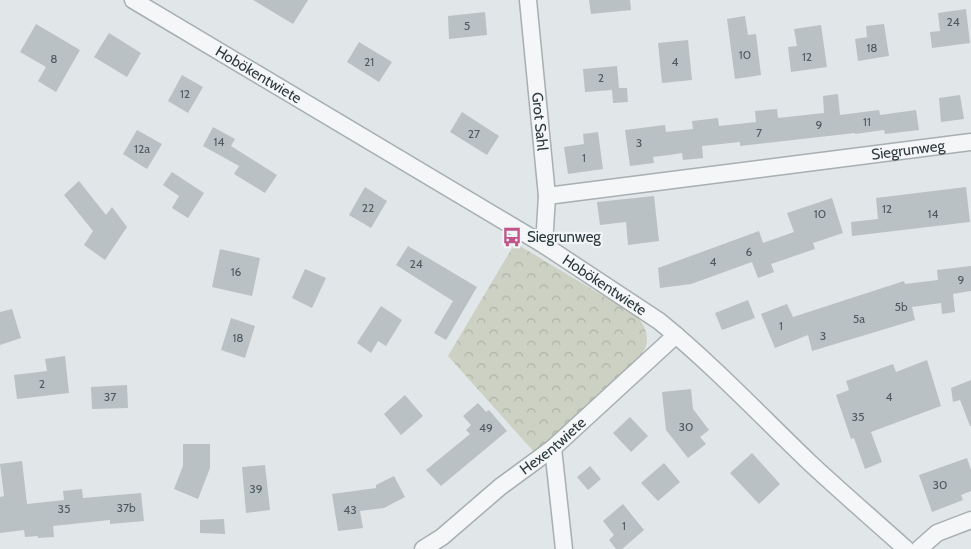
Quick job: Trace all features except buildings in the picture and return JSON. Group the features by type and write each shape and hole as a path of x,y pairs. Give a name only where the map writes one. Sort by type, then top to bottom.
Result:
{"street":[{"name":"Hobökentwiete","path":"133,0 544,245 658,321 676,335 811,464 906,549"},
{"name":"Grot Sahl","path":"528,0 547,196 544,245"},
{"name":"Siegrunweg","path":"547,196 971,142"},
{"name":"Hexentwiete","path":"423,549 442,538 500,487 553,448 676,335"},
{"path":"553,448 564,549"},
{"path":"919,549 937,533 971,520"}],"green space":[{"path":"515,243 635,315 643,325 647,337 646,346 630,367 535,453 448,356"}],"place":[{"name":"Siegrunweg","path":"512,237"}]}
